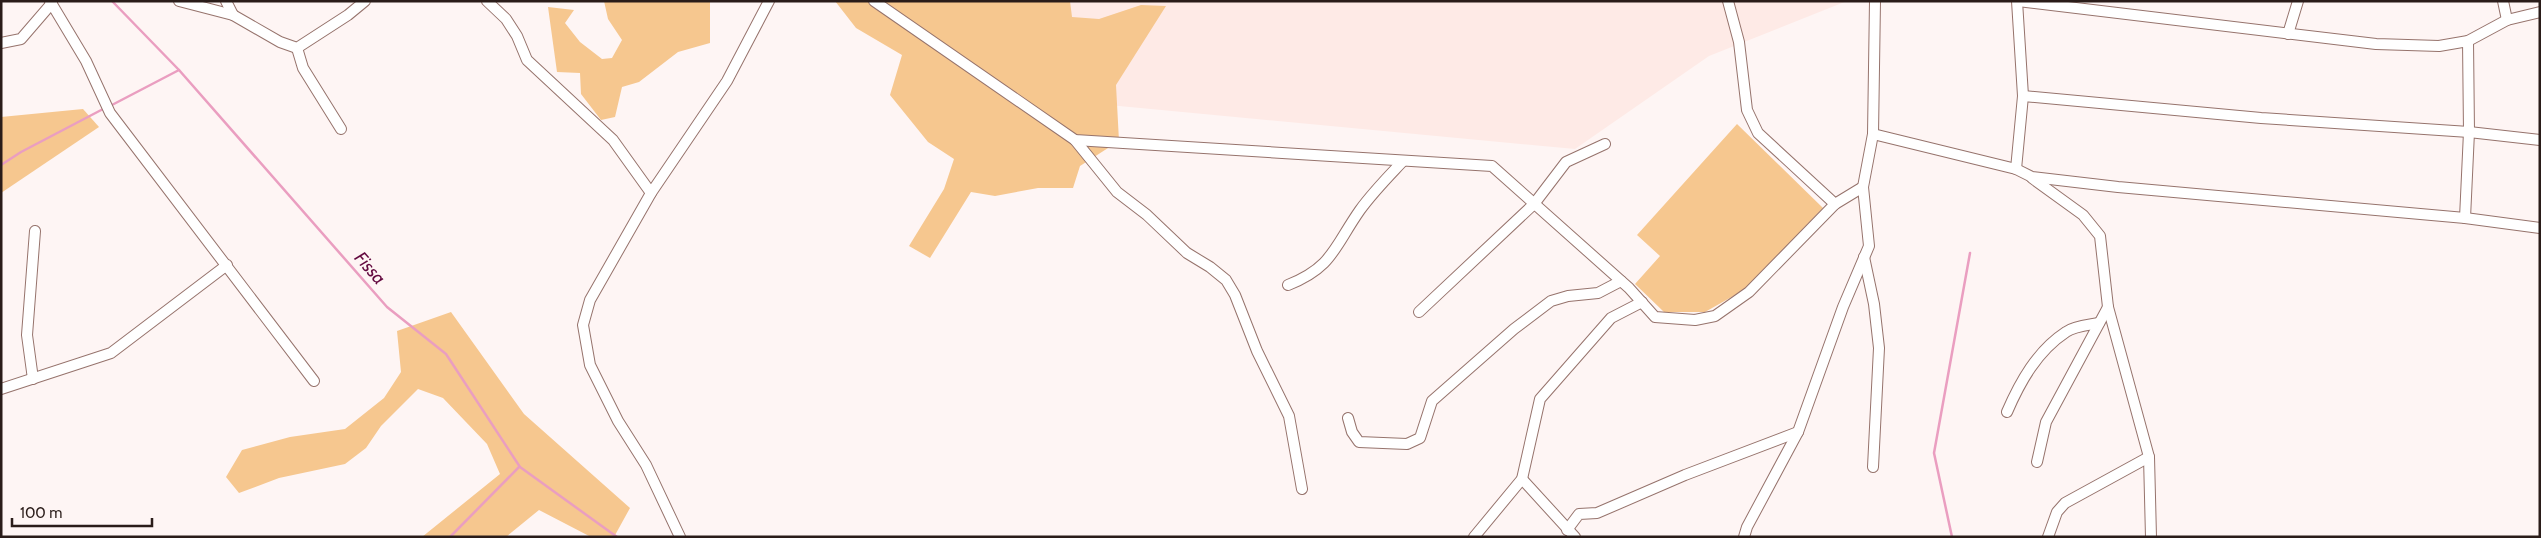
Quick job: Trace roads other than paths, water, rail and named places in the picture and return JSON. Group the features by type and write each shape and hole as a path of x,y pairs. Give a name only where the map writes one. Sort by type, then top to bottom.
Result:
{"street":[{"path":"179,1 232,15 280,42 298,48"},
{"path":"226,1 232,15"},
{"path":"298,48 348,15 365,1"},
{"path":"487,1 506,19 517,36 527,60 613,140 651,193"},
{"path":"680,537 646,465 618,421 590,365 583,325 590,300 651,193 726,81 769,1"},
{"path":"874,1 1074,140 1117,192 1147,214 1187,253 1210,267 1226,280 1235,295 1257,351 1289,416 1302,489"},
{"path":"1728,1 1739,42 1747,110 1758,133 1835,204"},
{"path":"1744,537 1747,526 1798,432 1843,307 1869,246 1864,187 1872,134 1875,1"},
{"path":"2016,169 2023,96 2018,1 2099,6 2288,34 2376,44 2439,46 2468,41 2507,20 2540,12"},
{"path":"2288,34 2298,1"},
{"path":"2503,1 2507,20"},
{"path":"1,44 21,39 51,2 86,61 110,113 314,381"},
{"path":"2465,218 2468,132 2468,41"},
{"path":"298,48 303,68 341,129"},
{"path":"2023,96 2261,118 2468,132 2540,140"},
{"path":"1872,134 2016,169 2032,177 2083,215 2100,236 2108,307 2149,457 2151,537"},
{"path":"1074,140 1492,166 1621,281 1656,316 1695,320 1716,316 1749,292 1835,204 1864,187"},
{"path":"1419,312 1534,204 1566,162 1605,144"},
{"path":"1288,286 1310,276 1325,264 1360,210 1403,161"},
{"path":"2032,177 2118,188 2465,218 2540,228"},
{"path":"33,379 27,334 36,231"},
{"path":"1864,257 1874,304 1879,348 1873,467"},
{"path":"1,389 111,353 227,265"},
{"path":"1348,418 1352,432 1359,442 1407,444 1420,438 1432,401 1514,328 1551,301 1568,296 1598,294 1621,281"},
{"path":"1474,537 1522,479 1540,399 1611,318 1642,302"},
{"path":"2037,462 2046,422 2108,307"},
{"path":"2007,412 2019,385 2037,358 2066,331 2099,323"},
{"path":"1567,530 1579,514 1597,513 1685,475 1798,432"},
{"path":"2048,537 2057,512 2065,504 2149,457"},
{"path":"1522,479 1575,537"}],"waterway":[{"name":"Fissa","path":"112,1 179,70 387,307 446,354 520,467 617,537"},
{"path":"110,106 179,70"},
{"path":"1,165 21,152 105,108"},
{"path":"1952,537 1934,453 1970,253"},
{"path":"450,537 519,467"}]}
